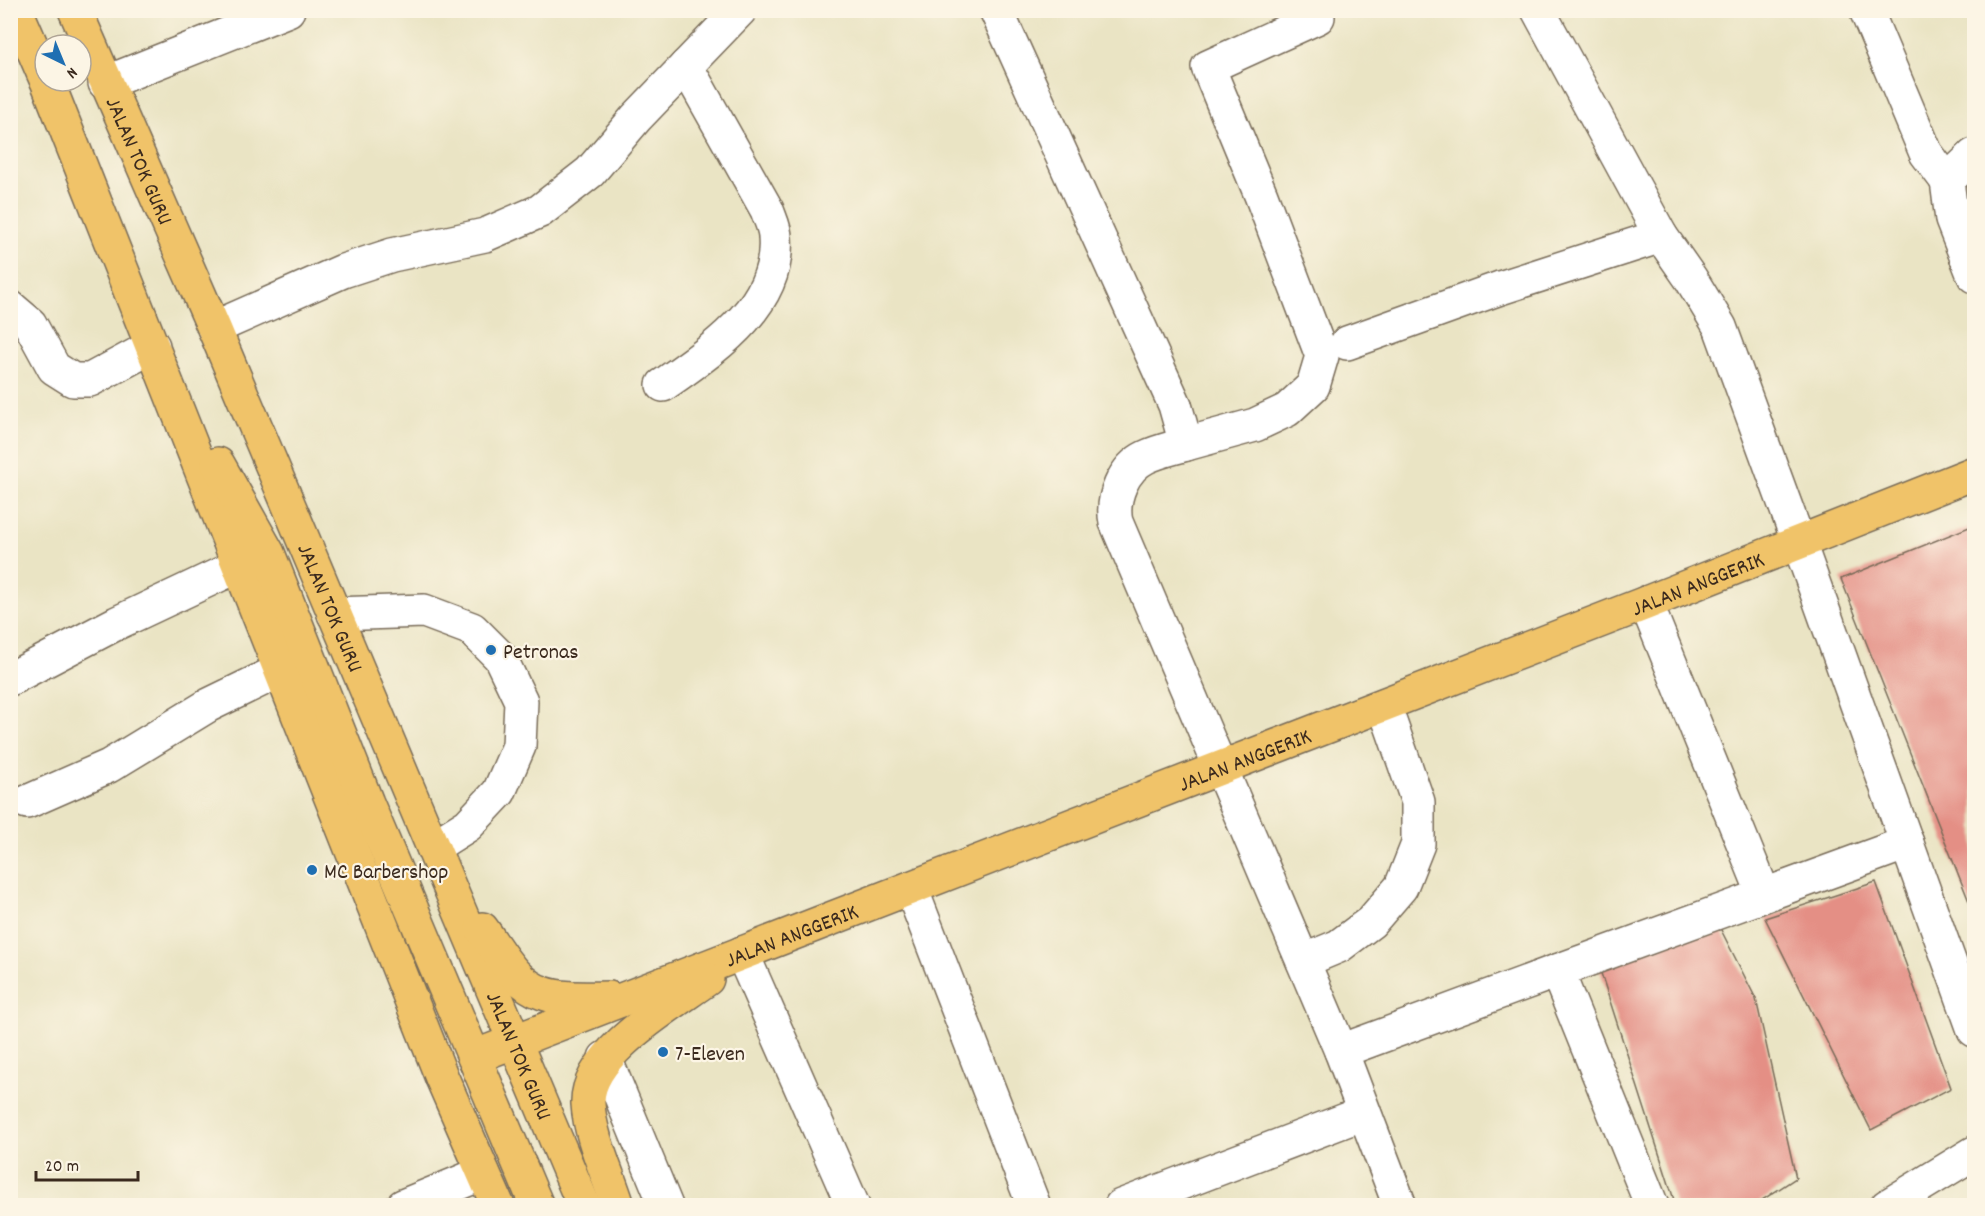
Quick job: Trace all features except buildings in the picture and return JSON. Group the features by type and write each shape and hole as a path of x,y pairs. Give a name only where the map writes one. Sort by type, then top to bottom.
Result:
{"main road":[{"path":"16,10 33,49"},
{"name":"JALAN TOK GURU","path":"75,10 214,328 584,1206"},
{"path":"52,93 437,1067 498,1206"},
{"path":"153,346 268,553 368,803 537,1206"},
{"name":"JALAN ANGGERIK","path":"474,1057 1646,603 1974,473"},
{"path":"446,879 510,967 528,986 544,994 562,997 624,999"},
{"path":"618,1206 592,1126 588,1102 592,1080 605,1058 636,1031 742,953"}],"street":[{"path":"105,83 288,10"},
{"path":"214,328 343,271 392,255 485,235 540,211 590,172 636,118 740,10"},
{"path":"996,10 1175,405 1186,444"},
{"path":"1538,10 1661,236 1720,327 1974,1030"},
{"path":"1866,10 1926,153 1947,181 1952,220 1974,276"},
{"path":"1318,17 1209,67 1261,195 1322,356 1313,386 1287,410 1256,425 1186,444 1146,457 1136,463 1123,480 1114,511 1116,522 1341,1051 1400,1206"},
{"path":"663,384 734,329 760,300 774,266 775,236 768,210 686,66"},
{"path":"1947,181 1974,155"},
{"path":"1347,343 1500,288 1661,236"},
{"path":"10,307 30,324 54,368 73,380 90,380 153,346"},
{"path":"10,679 117,623 240,565"},
{"path":"1646,603 1764,895"},
{"path":"334,614 424,611 472,628 500,657 521,701 519,746 499,792 468,825 433,847"},
{"path":"27,802 109,766 209,705 279,671"},
{"path":"1303,961 1339,946 1371,922 1401,887 1418,844 1418,802 1384,705"},
{"path":"1341,1051 1907,843"},
{"path":"911,888 1034,1206"},
{"path":"742,953 853,1206"},
{"path":"1557,971 1652,1206"},
{"path":"605,1058 666,1206"},
{"path":"1121,1206 1364,1113"},
{"path":"1887,1206 1974,1153"},
{"path":"403,1206 483,1173"}],"place":[{"name":"Petronas","path":"491,650"},
{"name":"MC Barbershop","path":"312,870"},
{"name":"7-Eleven","path":"663,1052"}]}
